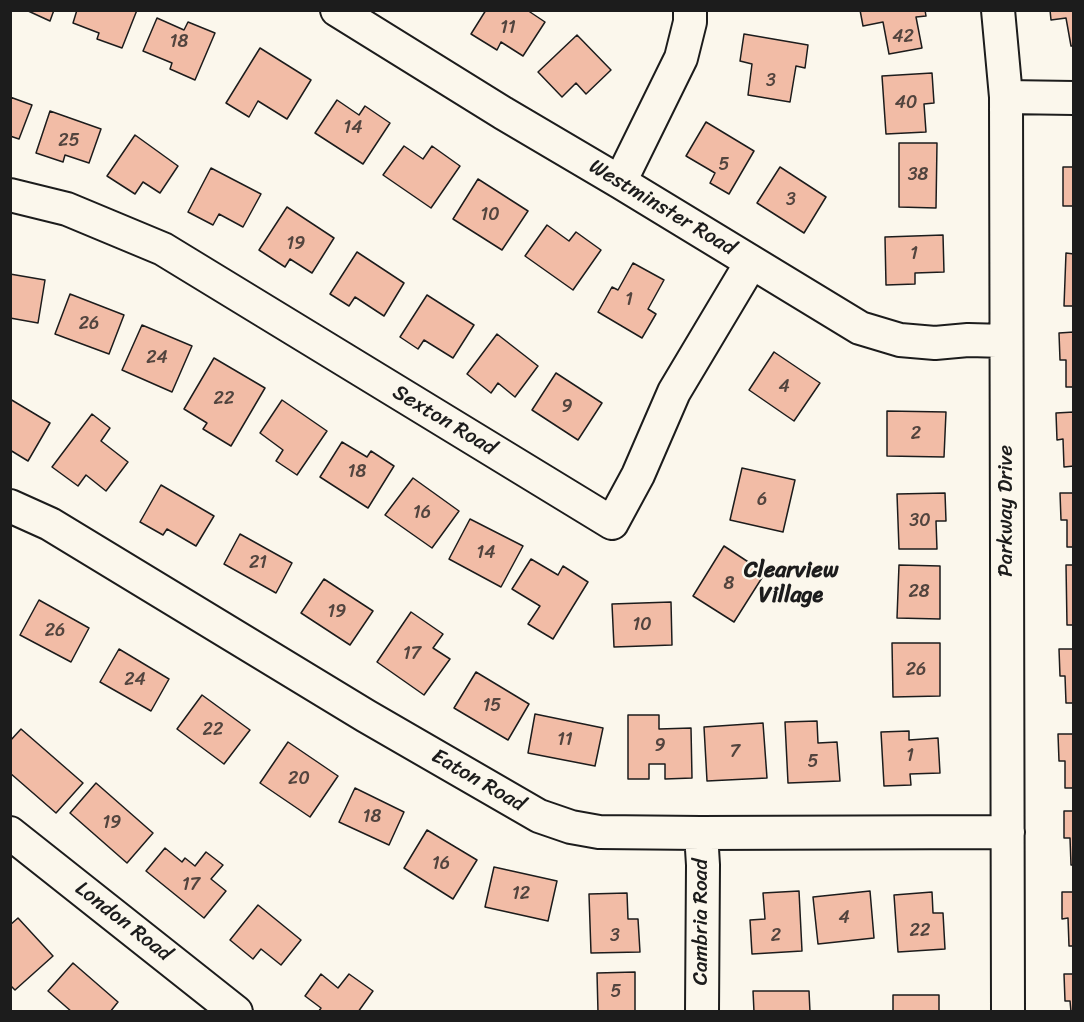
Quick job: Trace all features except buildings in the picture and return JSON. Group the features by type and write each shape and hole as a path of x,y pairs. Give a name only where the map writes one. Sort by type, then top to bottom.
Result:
{"street":[{"name":"Westminster Road","path":"337,10 860,328 900,340 935,343 968,340 1006,341"},
{"path":"620,182 681,58 690,22 690,10"},
{"name":"Parkway Drive","path":"998,10 1006,97 1008,1011"},
{"path":"1006,97 1074,98"},
{"name":"Sexton Road","path":"10,195 67,209 163,249 612,523 638,475 674,392 751,263"},
{"name":"Eaton Road","path":"10,506 50,524 366,716 538,816 572,827 599,832 1008,832"},
{"name":"London Road","path":"10,833 236,1011"},
{"name":"Cambria Road","path":"700,833 703,865 702,1011"}],"district":[{"name":"Clearview Village","path":"791,584"}]}
